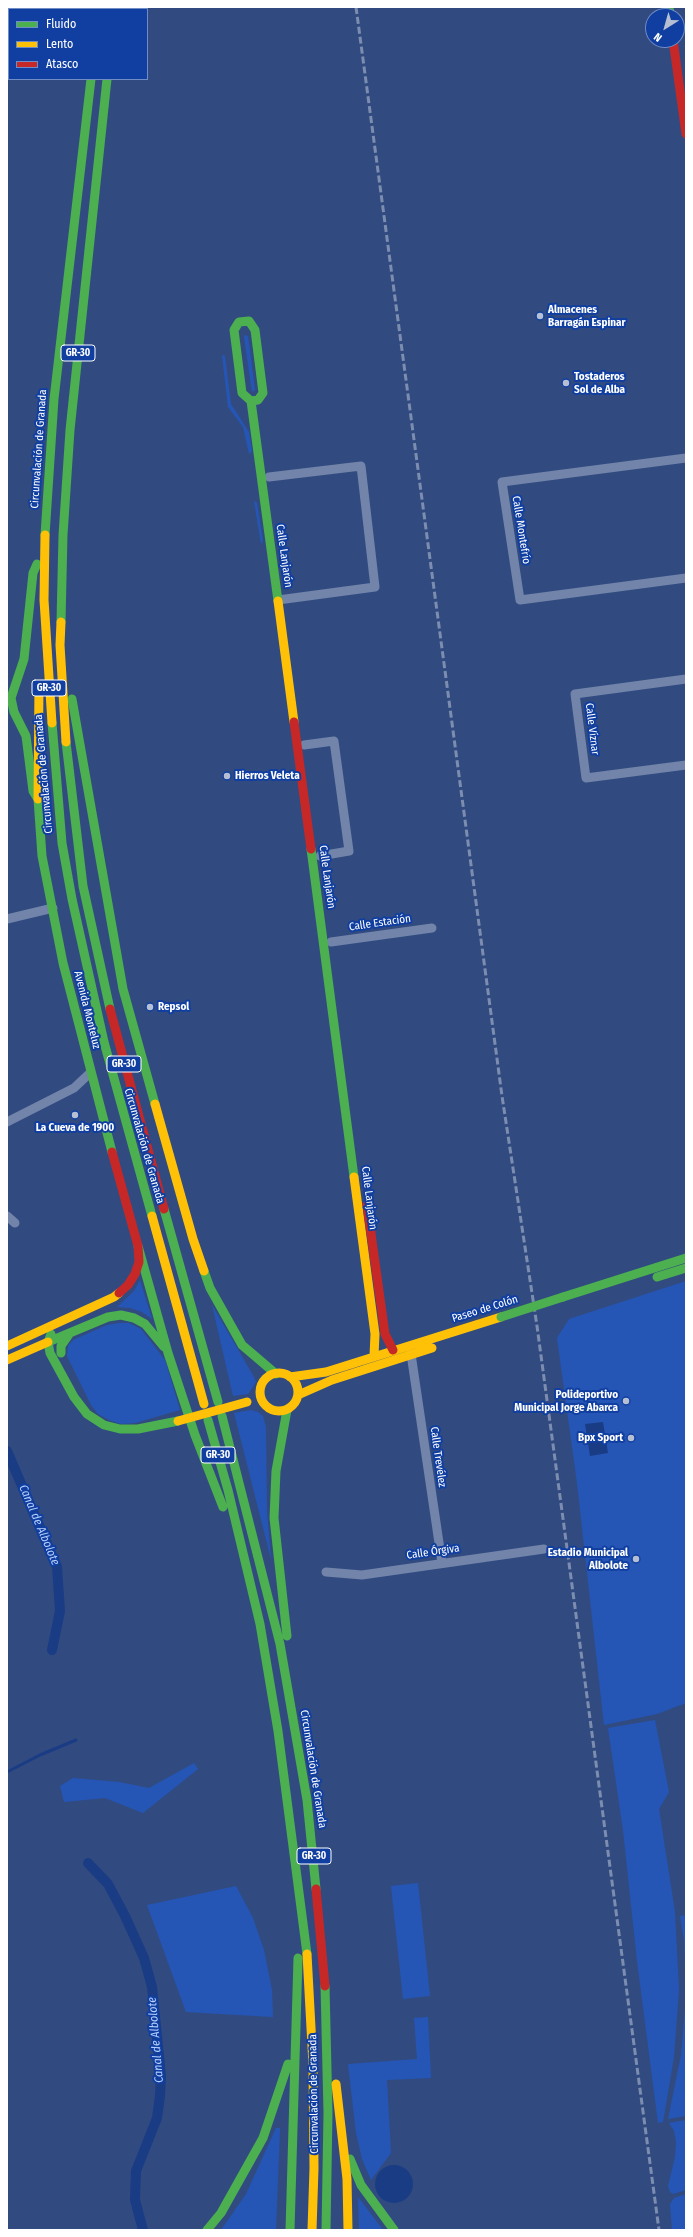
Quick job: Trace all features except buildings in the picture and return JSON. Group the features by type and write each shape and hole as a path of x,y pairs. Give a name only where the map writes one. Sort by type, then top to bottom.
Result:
{"main road":[{"path":"675,48 682,82 686,134"},
{"path":"83,158 79,133 84,80"},
{"name":"Circunvalación de Granada","path":"91,80 54,400 44,547 44,600 55,776 62,843 72,899 104,1042 123,1117 204,1404"},
{"name":"Circunvalación de Granada","path":"107,80 98,176 70,430 63,535 60,627 62,699 68,771 83,886 116,1038 218,1402"},
{"name":"Calle Lanjarón","path":"254,401 264,393 255,330 249,321 239,322 234,330 242,393 254,401 269,477 281,600 320,856 385,1334 393,1350"},
{"name":"Calle Lanjarón","path":"254,401 375,1334 374,1356"},
{"path":"9,698 24,659 34,573 44,547"},
{"path":"38,799 38,618 44,600"},
{"path":"60,627 67,645 74,717 123,988 134,1035 182,1204 210,1288 242,1345 254,1357 276,1374 290,1377 296,1385 298,1395 292,1406 280,1412 268,1408 261,1397 260,1391 265,1379 276,1374"},
{"name":"Avenida Monteluz","path":"7,1346 32,1336 53,1324 60,1324 114,1297 128,1285 135,1274 139,1262 138,1246 90,1073 63,963 42,856 38,799 33,791 26,736 10,712 9,698"},
{"path":"138,1246 168,1353 195,1434 211,1472 229,1524 249,1605 260,1624"},
{"name":"Paseo de Colón","path":"298,1395 332,1380 686,1258"},
{"name":"Paseo de Colón","path":"564,1301 686,1268"},
{"path":"7,1360 108,1317 121,1315 134,1318 144,1324 159,1338 168,1353"},
{"name":"Paseo de Colón","path":"290,1377 326,1372 393,1350 503,1321"},
{"path":"60,1324 51,1333 48,1342 50,1353 66,1378"},
{"path":"60,1353 62,1346 70,1333"},
{"path":"32,1336 54,1344 60,1353 66,1378 74,1397 87,1414 104,1425 120,1429 138,1429 178,1421 261,1397"},
{"path":"286,1410 288,1416 282,1435 276,1470 274,1518 291,1672 288,1693"},
{"name":"Circunvalación de Granada","path":"222,1416 266,1584 288,1693 307,1800 325,1969 328,2113 326,2230"},
{"name":"Circunvalación de Granada","path":"208,1420 228,1490 260,1624 278,1731 303,1919 310,1993 313,2065 314,2168 312,2230"},
{"path":"290,2230 298,1937 303,1919"},
{"path":"326,2020 333,2038 347,2179 348,2230"},
{"path":"207,2230 221,2213 263,2138 294,2046"},
{"path":"342,2130 361,2185 394,2230"}],"street":[{"name":"Calle Montefrío","path":"686,458 502,482 520,600 686,578"},
{"name":"Calle Lanjarón","path":"269,477 361,466 375,587 281,600"},
{"name":"Calle Víznar","path":"686,679 575,694 586,778 686,764"},
{"name":"Calle Lanjarón","path":"304,745 334,741 349,851 320,856"},
{"path":"7,919 53,908"},
{"name":"Calle Estación","path":"331,942 432,928"},
{"path":"7,1122 74,1088 90,1073"},
{"path":"7,1216 15,1223"},
{"name":"Calle Trevélez","path":"411,1354 442,1563"},
{"name":"Calle Órgiva","path":"326,1572 362,1575 544,1549"}],"shaded area":[{"path":"245,335 248,336 255,390 252,392 244,337"},
{"path":"222,355 225,356 231,404 249,432 252,451 249,454 243,427 228,407"},
{"path":"254,501 257,503 263,541 261,544"},
{"path":"140,1280 152,1319 142,1312 130,1308 117,1307 134,1291"},
{"path":"686,1281 686,1703 657,1714 604,1725 577,1483 557,1338 569,1319"},
{"path":"212,1305 254,1377 256,1382 248,1394 233,1396"},
{"path":"129,1323 141,1329 165,1360 180,1410 135,1423 121,1424 98,1414 91,1405 67,1356 68,1346 73,1340 107,1325"},
{"path":"251,1410 258,1412 263,1416 266,1427 267,1511 271,1559 234,1413"},
{"path":"603,1422 608,1453 590,1456 585,1424"},
{"path":"655,1720 669,1792 659,1809 675,1912 679,1990 674,2057 663,2122 658,2123 637,1961 623,1830 608,1728"},
{"path":"194,1763 198,1769 143,1813 105,1798 64,1802 60,1786 73,1778 119,1782 149,1788"},
{"path":"418,1883 430,1996 403,1999 391,1886"},
{"path":"236,1886 253,1918 264,1950 272,1990 273,2017 186,2012 147,1905"},
{"path":"686,1915 686,1996 684,1941 680,1916"},
{"path":"686,1996 686,2116 668,2119 681,2055"},
{"path":"428,2017 431,2078 387,2080 391,2153 371,2180 362,2159 356,2133 348,2064 417,2059 414,2018"},
{"path":"686,2120 686,2190 673,2194 670,2192 668,2186 675,2157 676,2142 674,2131 669,2123"},
{"path":"276,2128 280,2128 276,2230 221,2230 246,2194"},
{"path":"394,2165 404,2168 410,2174 413,2184 410,2194 404,2200 394,2203 384,2200 378,2194 375,2184 378,2174 384,2168"},
{"path":"686,2194 686,2230 672,2230 670,2204 674,2198"},
{"path":"358,2197 383,2230 359,2230"}],"waterway":[{"name":"Canal de Albolote","path":"7,1451 57,1567 60,1611 52,1650"},
{"name":"Canal de Albolote","path":"7,1772 40,1755 76,1740"},
{"name":"Canal de Albolote","path":"88,1863 108,1884 125,1916 144,1958 152,1987 161,2076 157,2118 136,2171 135,2200 143,2230"}],"railway":[{"path":"356,7 502,1096 537,1326 659,2230"}],"traffic: fast":[{"path":"45,535 54,399 91,80"},
{"path":"61,622 63,535 70,430 107,80"},
{"path":"251,401 258,400 263,393 255,330 249,321 239,322 234,330 242,393 251,401 278,601"},
{"path":"11,698 24,659 33,573 37,564"},
{"path":"7,698 11,698 14,712 26,736 33,791 38,799 42,856 63,963 112,1152"},
{"path":"72,699 123,989 155,1104"},
{"path":"52,723 62,843 72,899 104,1042 152,1216"},
{"path":"66,742 83,886 110,1009"},
{"path":"311,849 354,1177"},
{"path":"164,1209 218,1402"},
{"path":"138,1246 168,1353 195,1435 223,1507"},
{"path":"563,1297 686,1258"},
{"path":"657,1277 686,1268"},
{"path":"204,1271 210,1288 242,1345 276,1374"},
{"path":"501,1317 563,1297"},
{"path":"48,1342 108,1317 121,1315 134,1318 145,1324 164,1347"},
{"path":"61,1353 61,1346 70,1333"},
{"path":"51,1334 48,1342 50,1353 74,1397 87,1414 104,1425 120,1429 138,1429 178,1421"},
{"path":"287,1410 276,1471 274,1518 287,1636"},
{"path":"222,1416 280,1644 307,1800 316,1889"},
{"path":"208,1420 228,1490 260,1624 278,1731 307,1954"},
{"path":"290,2230 298,1958"},
{"path":"325,1986 328,2113 326,2230"},
{"path":"207,2230 221,2213 263,2138 288,2064"},
{"path":"350,2159 361,2185 394,2230"}],"traffic: slow":[{"path":"45,535 44,600 52,723"},
{"path":"278,601 294,722"},
{"path":"61,622 60,645 66,742"},
{"path":"38,799 39,685"},
{"path":"155,1104 193,1239 204,1271"},
{"path":"354,1177 375,1334 374,1356"},
{"path":"152,1216 204,1404"},
{"path":"7,1346 114,1297 119,1293"},
{"path":"290,1377 326,1372 501,1317"},
{"path":"7,1360 48,1342"},
{"path":"298,1395 332,1380 432,1348"},
{"path":"275,1373 283,1373 290,1376 295,1381 298,1392 295,1403 290,1408 283,1411 275,1411 268,1408 263,1403 260,1396 260,1388 263,1381 268,1376 275,1373"},
{"path":"178,1421 247,1402"},
{"path":"307,1954 313,2065 314,2168 312,2230"},
{"path":"336,2084 347,2179 348,2230"}],"traffic: jam":[{"path":"674,48 686,134"},
{"path":"294,722 311,849"},
{"path":"110,1009 164,1209"},
{"path":"112,1152 138,1246 139,1262 135,1274 128,1285 119,1293"},
{"path":"367,1205 385,1334 393,1350"},
{"path":"316,1889 325,1986"}],"place":[{"name":"Almacenes Barragán Espinar","path":"540,316"},
{"name":"Tostaderos Sol de Alba","path":"566,383"},
{"name":"Hierros Veleta","path":"227,776"},
{"name":"Repsol","path":"150,1007"},
{"name":"La Cueva de 1900","path":"75,1115"},
{"name":"Polideportivo Municipal Jorge Abarca","path":"626,1401"},
{"name":"Bpx Sport","path":"631,1438"},
{"name":"Estadio Municipal Albolote","path":"636,1559"}]}
